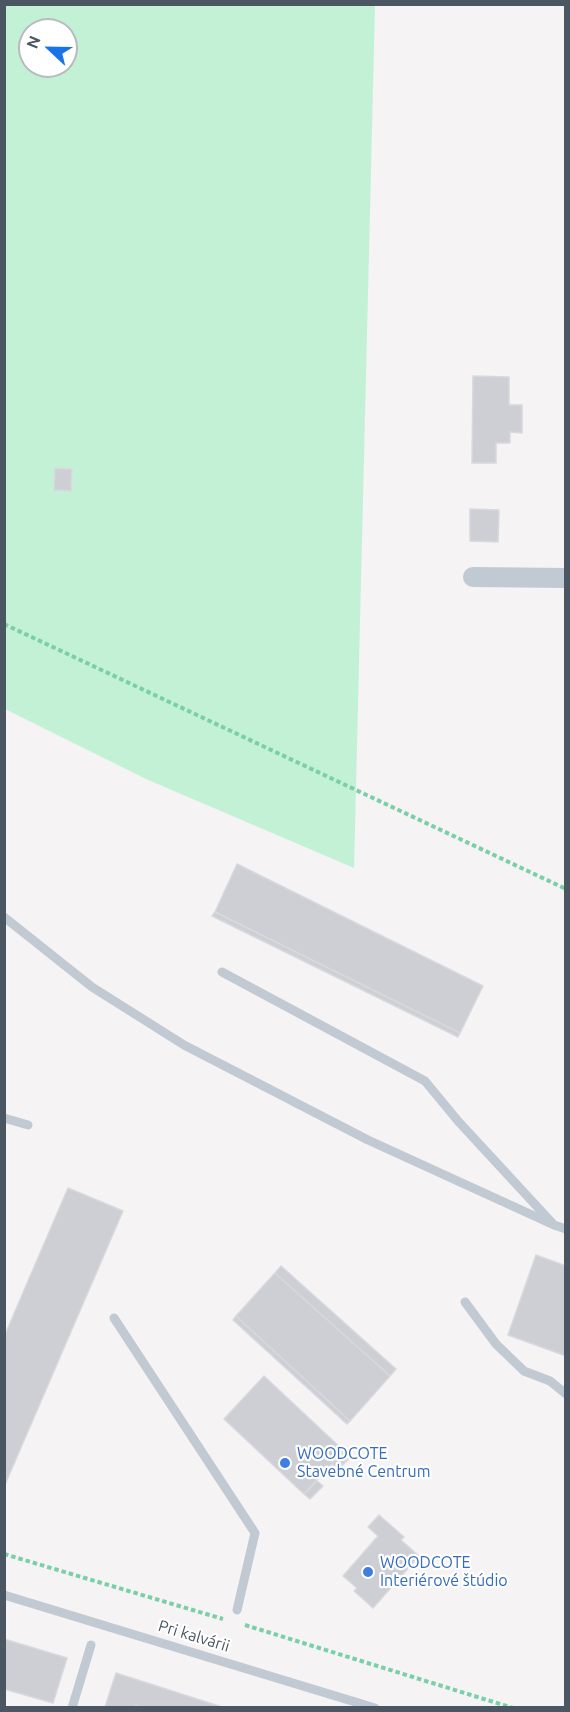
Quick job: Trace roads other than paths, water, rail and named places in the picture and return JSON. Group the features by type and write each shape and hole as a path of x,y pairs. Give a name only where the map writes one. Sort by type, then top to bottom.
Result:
{"street":[{"path":"473,577 566,578"}],"lane":[{"path":"4,917 92,987 184,1045 368,1140 566,1230"},
{"path":"222,972 425,1081 465,1129 554,1225"},
{"path":"4,1118 28,1125"},
{"path":"465,1302 496,1344 524,1371 550,1381 566,1394"},
{"path":"114,1318 255,1533 237,1610"},
{"name":"Pri kalvárii","path":"4,1595 375,1707"},
{"path":"72,1707 92,1645"}],"place":[{"name":"WOODCOTE Stavebné Centrum","path":"285,1463"},
{"name":"WOODCOTE Interiérové štúdio","path":"368,1572"}]}
